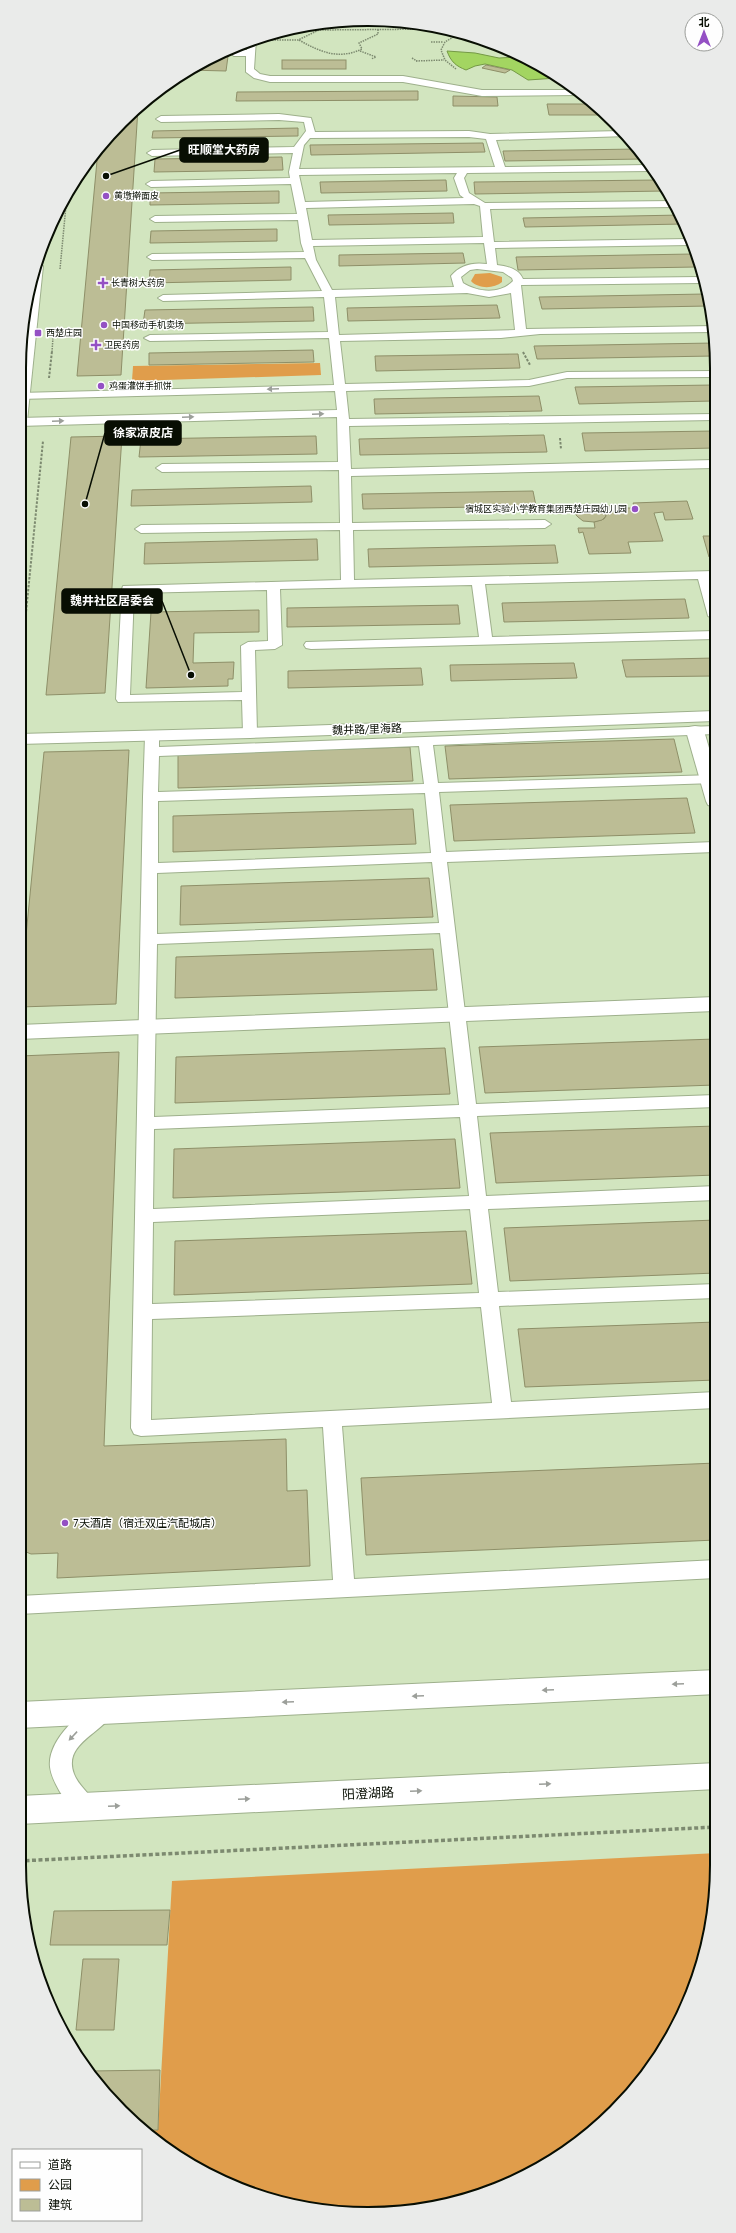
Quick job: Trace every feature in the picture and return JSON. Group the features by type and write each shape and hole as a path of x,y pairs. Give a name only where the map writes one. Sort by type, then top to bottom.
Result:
{"street":[{"name":"魏井路/里海路","path":"26,739 151,744 250,733 710,716"},
{"path":"695,731 710,774"},
{"path":"26,1032 710,1004"},
{"path":"26,1715 710,1682"},
{"name":"阳澄湖路","path":"26,1810 710,1776"}],"lane":[{"path":"252,46 249,70 257,76 270,79 403,79 482,93 570,93"},
{"path":"235,53 251,53"},
{"path":"161,119 297,118 308,120 312,131 299,145 295,177 309,255 329,295 343,418 348,583"},
{"path":"308,135 469,134 490,137 617,134"},
{"path":"490,137 500,170"},
{"path":"152,152 298,150"},
{"path":"151,184 464,170 645,168"},
{"path":"464,170 460,178 465,195 481,204 489,242 492,266"},
{"path":"299,205 668,204"},
{"path":"155,219 301,217"},
{"path":"306,243 686,242"},
{"path":"152,257 309,255"},
{"path":"468,290 458,285 456,276 467,268 492,266 513,273 517,277 516,284 521,333"},
{"path":"163,298 329,295 468,290 491,293 501,292 516,284 698,280"},
{"path":"150,338 501,335 540,331 708,329"},
{"path":"26,396 529,383 567,375 710,374"},
{"path":"26,421 710,417"},
{"path":"162,468 345,470 710,464"},
{"path":"141,529 545,524"},
{"path":"250,696 123,699 128,589 272,584 709,576"},
{"path":"478,580 486,641"},
{"path":"250,733 248,646 275,645 272,584"},
{"path":"311,645 710,635"},
{"path":"710,730 426,742 151,744 141,1428 710,1400"},
{"path":"426,742 502,1410"},
{"path":"150,797 710,780"},
{"path":"149,868 710,847"},
{"path":"148,939 447,928"},
{"path":"146,1123 710,1102"},
{"path":"144,1216 710,1193"},
{"path":"143,1312 710,1291"},
{"path":"332,1419 344,1588"},
{"path":"26,1605 710,1569"},
{"path":"86,1807 67,1786 61,1772 62,1752 68,1741 80,1728 103,1711"}],"path":[{"path":"298,40 320,52 334,55 351,54 362,49 359,43 378,34 378,29"},
{"path":"272,40 298,40 319,30 413,29"},
{"path":"431,42 443,42 452,37"},
{"path":"443,42 441,51 443,57 457,69"},
{"path":"412,58 417,61"},
{"path":"26,1861 710,1826"}],"green space":[{"path":"490,273 502,277 502,282 491,287 482,287 471,281 475,274"},
{"path":"320,363 321,375 132,381 133,366"},
{"path":"710,1853 707,1910 703,1932 692,1975 684,1996 675,2016 652,2055 610,2107 558,2149 519,2172 499,2181 457,2195 413,2204 390,2206 368,2207 323,2204 258,2189 217,2172 197,2161 153,2130 158,2130 172,1881"}],"shaded area":[{"path":"447,51 475,53 499,58 511,57 549,79 528,80 512,70 485,64 466,70 459,67 450,58"}],"building":[{"path":"228,56 226,71 200,70"},
{"path":"282,60 346,60 346,69 282,69"},
{"path":"486,65 510,70 505,73 482,68"},
{"path":"418,91 418,100 236,101 237,92"},
{"path":"453,96 497,97 498,106 453,106"},
{"path":"547,104 584,104 598,115 549,115"},
{"path":"138,116 121,375 77,376 97,160 126,126"},
{"path":"298,128 298,136 152,138 153,131"},
{"path":"483,143 485,152 311,155 310,145"},
{"path":"630,149 638,159 505,161 503,151"},
{"path":"282,157 283,170 154,172 155,159"},
{"path":"446,180 447,191 321,193 320,182"},
{"path":"653,180 660,191 475,194 474,182"},
{"path":"279,191 279,203 150,205 150,193"},
{"path":"453,213 454,223 329,225 328,215"},
{"path":"674,215 678,224 525,227 523,218"},
{"path":"277,229 277,241 150,243 151,231"},
{"path":"463,253 465,263 339,266 339,255"},
{"path":"690,254 695,267 518,270 516,257"},
{"path":"291,267 291,280 149,283 150,270"},
{"path":"701,294 704,306 542,309 539,297"},
{"path":"497,305 500,318 348,321 347,308"},
{"path":"313,307 314,321 143,324 145,310"},
{"path":"709,343 709,356 537,359 534,346"},
{"path":"313,350 314,362 149,365 149,353"},
{"path":"518,354 520,368 376,371 375,356"},
{"path":"710,385 710,401 579,404 575,387"},
{"path":"539,396 542,411 375,414 374,399"},
{"path":"710,431 710,448 585,451 582,433"},
{"path":"544,435 547,452 360,455 359,439"},
{"path":"122,436 105,693 46,695 71,437"},
{"path":"316,436 317,454 139,457 141,439"},
{"path":"311,486 312,502 131,506 132,490"},
{"path":"533,491 536,506 363,509 362,494"},
{"path":"687,501 693,519 665,520 663,512 654,513 663,541 628,542 631,553 589,554 583,532 579,533 578,528 595,528 594,522 604,519 606,516 603,510 608,510 607,506 619,505 620,508 635,508 633,503"},
{"path":"589,507 603,510 606,516 602,520 594,522 583,521 576,515 579,509"},
{"path":"703,536 710,536 709,557"},
{"path":"317,539 318,560 144,564 145,543"},
{"path":"555,545 558,563 369,567 368,549"},
{"path":"685,599 689,618 504,622 502,603"},
{"path":"458,605 460,624 287,627 287,608"},
{"path":"259,610 259,632 194,633 193,663 234,662 233,679 228,679 228,686 146,688 151,612"},
{"path":"710,658 710,676 626,677 622,660"},
{"path":"574,663 577,678 451,681 450,665"},
{"path":"421,668 423,685 288,688 288,671"},
{"path":"674,739 682,772 449,779 445,746"},
{"path":"410,747 413,781 178,788 178,754"},
{"path":"129,750 116,1004 26,1007 26,936 44,752"},
{"path":"687,798 695,833 454,841 450,805"},
{"path":"413,809 416,844 173,852 173,816"},
{"path":"429,878 433,917 180,925 181,886"},
{"path":"433,949 437,990 175,998 176,957"},
{"path":"710,1039 710,1085 485,1093 479,1047"},
{"path":"445,1048 450,1094 175,1103 176,1057"},
{"path":"119,1052 104,1446 286,1439 287,1491 307,1490 310,1566 57,1578 58,1553 31,1554 26,1552 26,1056"},
{"path":"710,1126 710,1175 496,1183 490,1133"},
{"path":"455,1139 460,1188 173,1198 174,1149"},
{"path":"710,1220 710,1273 510,1281 504,1228"},
{"path":"466,1231 472,1284 174,1295 175,1241"},
{"path":"710,1322 710,1380 525,1387 518,1329"},
{"path":"710,1463 710,1540 366,1555 361,1478"},
{"path":"170,1910 167,1945 50,1945 54,1911"},
{"path":"83,1959 119,1959 114,2030 76,2030"},
{"path":"160,2070 158,2130 153,2130 126,2107 95,2071"}],"place":[{"name":"旺顺堂大药房","path":"106,176"},
{"name":"黄墩擀面皮","path":"106,196"},
{"name":"长青树大药房","path":"103,283"},
{"name":"中国移动手机卖场","path":"104,325"},
{"name":"西楚庄园","path":"38,333"},
{"name":"卫民药房","path":"96,345"},
{"name":"鸡蛋灌饼手抓饼","path":"101,386"},
{"name":"徐家凉皮店","path":"85,504"},
{"name":"宿城区实验小学教育集团西楚庄园幼儿园","path":"635,509"},
{"name":"魏井社区居委会","path":"191,675"},
{"name":"7天酒店（宿迁双庄汽配城店）","path":"65,1523"}]}
